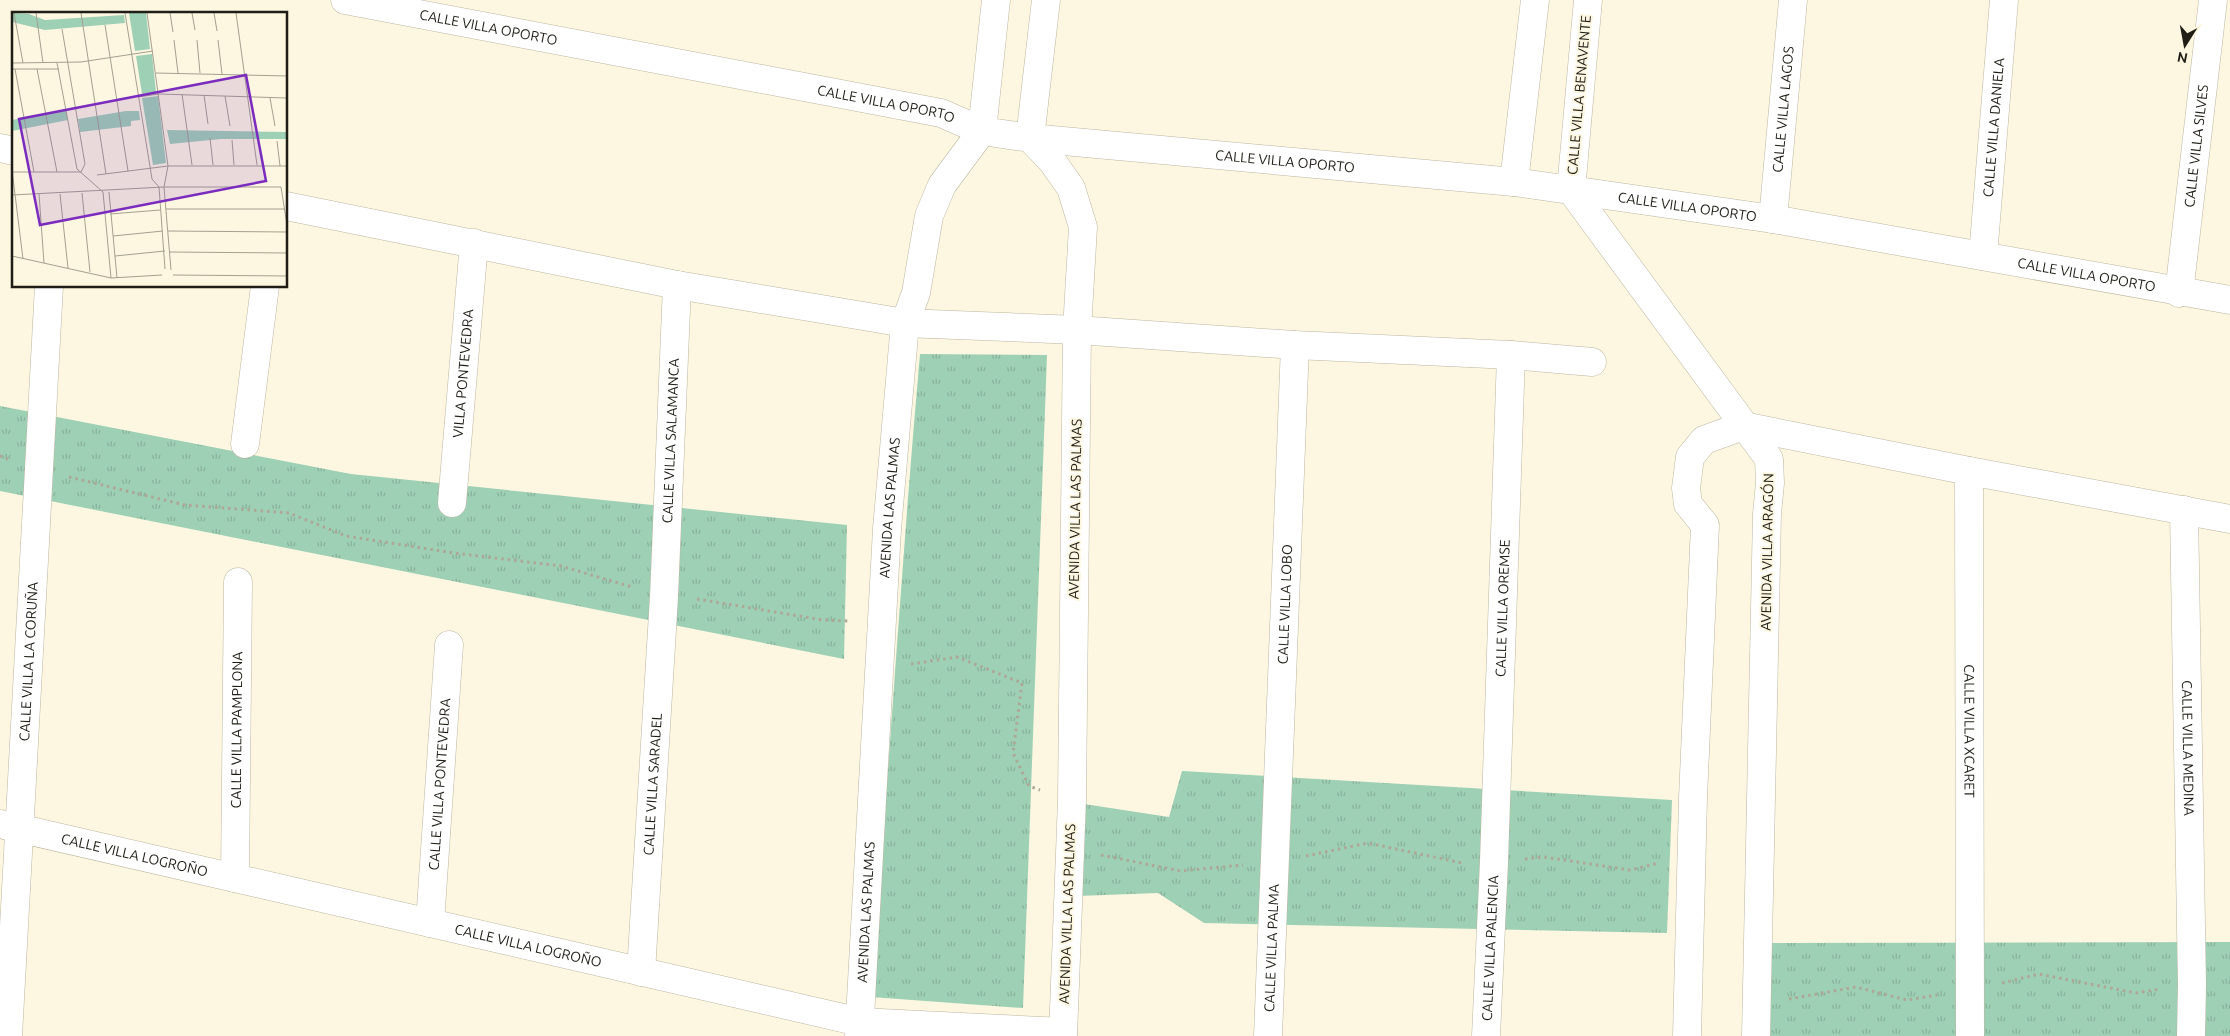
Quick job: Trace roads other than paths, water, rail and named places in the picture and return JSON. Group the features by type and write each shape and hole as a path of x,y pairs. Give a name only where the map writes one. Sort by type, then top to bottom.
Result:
{"street":[{"name":"CALLE VILLA OPORTO","path":"345,0 941,113 982,131 1030,138 1514,182 1773,219 2179,293 2230,300"},
{"path":"982,131 996,0"},
{"path":"1030,138 1046,0"},
{"path":"1514,182 1535,0"},
{"name":"CALLE VILLA BENAVENTE","path":"1571,190 1588,0"},
{"name":"CALLE VILLA LAGOS","path":"1773,219 1793,0"},
{"name":"CALLE VILLA DANIELA","path":"1983,256 2004,0"},
{"name":"CALLE VILLA SILVES","path":"2179,293 2213,0"},
{"name":"AVENIDA LAS PALMAS","path":"859,1029 887,529 905,323 916,292 929,216 942,185 982,131"},
{"name":"AVENIDA VILLA LAS PALMAS","path":"1030,138 1052,161 1071,188 1083,227 1077,330 1072,800 1063,1034"},
{"name":"AVENIDA VILLA ARAGÓN","path":"1571,190 1769,459 1770,483 1767,524 1756,1036"},
{"path":"288,206 677,285 905,323 1077,330 1296,345 1511,355 1592,362"},
{"name":"VILLA PONTEVEDRA","path":"452,503 474,243"},
{"name":"CALLE VILLA SALAMANCA","path":"664,597 677,285"},
{"name":"CALLE VILLA LA CORUÑA","path":"8,1036 10,827 39,469 50,288"},
{"path":"245,444 265,288"},
{"name":"CALLE VILLA LOBO","path":"1276,862 1296,345"},
{"name":"CALLE VILLA OREMSE","path":"1494,862 1511,355"},
{"path":"1687,1036 1691,855 1705,525 1688,504 1686,488 1690,457 1704,440 1743,426 1969,471 2230,519"},
{"name":"CALLE VILLA XCARET","path":"1969,471 1970,1036"},
{"name":"CALLE VILLA MEDINA","path":"2184,510 2192,985 2191,1036"},
{"name":"CALLE VILLA PAMPLONA","path":"235,878 238,582"},
{"name":"CALLE VILLA SARADEL","path":"641,972 664,597"},
{"name":"CALLE VILLA PONTEVEDRA","path":"430,923 449,645"},
{"name":"CALLE VILLA LOGROÑO","path":"10,827 641,972 859,1029 1063,1034"},
{"name":"CALLE VILLA PALMA","path":"1268,1036 1276,862"},
{"name":"CALLE VILLA PALENCIA","path":"1486,1036 1494,862"}]}
